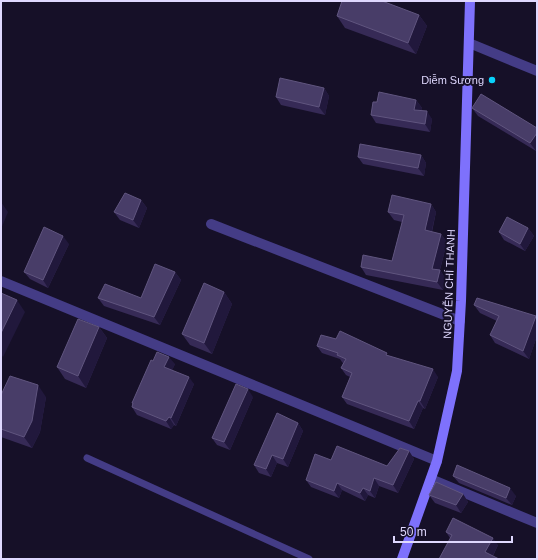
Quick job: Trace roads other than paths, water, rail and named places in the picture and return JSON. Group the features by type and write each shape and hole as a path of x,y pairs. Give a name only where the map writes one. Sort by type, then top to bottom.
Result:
{"main road":[{"name":"NGUYỄN CHÍ THANH","path":"402,559 437,461 457,371 460,320 470,1"}],"street":[{"path":"469,44 537,71"},
{"path":"211,224 460,320"},
{"path":"1,281 437,461"},
{"path":"431,479 537,523"}],"lane":[{"path":"87,458 309,559"}],"place":[{"name":"Diễm Sương","path":"492,80"}]}
